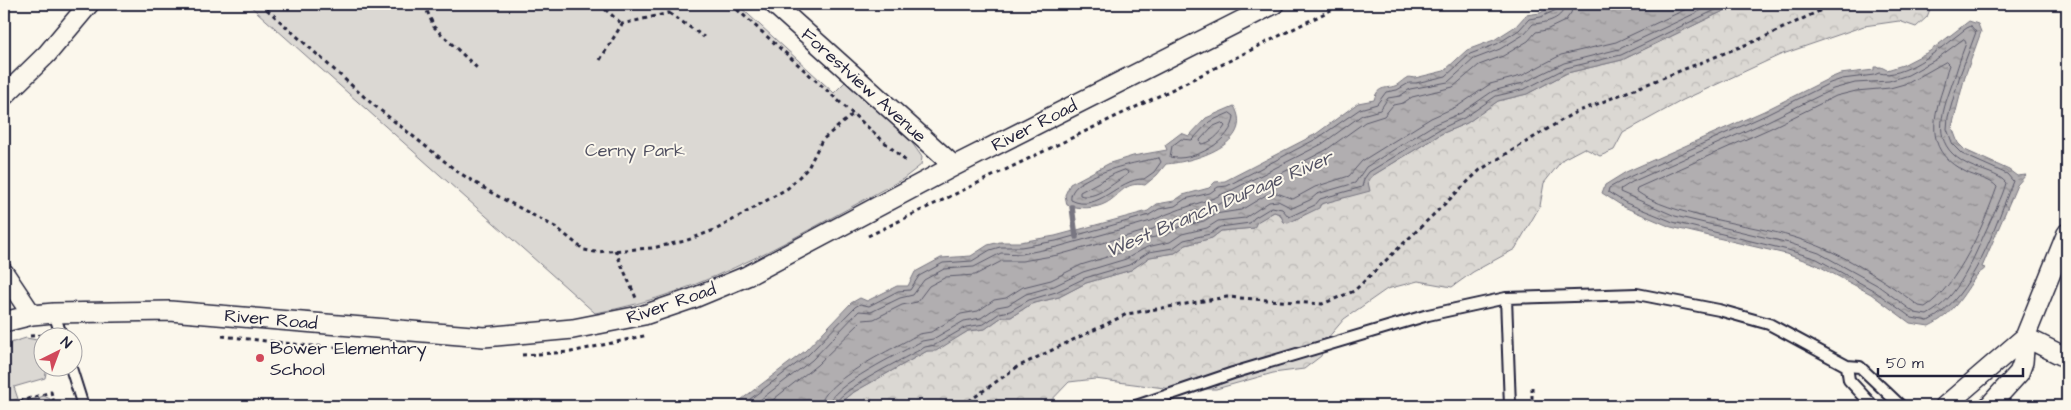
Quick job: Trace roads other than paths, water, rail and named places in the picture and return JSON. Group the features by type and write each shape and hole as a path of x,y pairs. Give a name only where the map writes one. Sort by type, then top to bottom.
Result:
{"street":[{"path":"4,96 47,54 89,4"},
{"name":"Forestview Avenue","path":"774,4 954,166"},
{"name":"River Road","path":"4,322 32,315 54,313 170,311 484,337 573,329 644,315 694,298 747,276 954,166 1274,4"},
{"path":"1989,406 2019,373 2023,362 2025,337 2067,233"},
{"path":"4,273 32,315"},
{"path":"2025,337 2067,358"},
{"path":"1945,406 2025,337"}],"lane":[{"path":"1136,406 1233,373 1428,315 1506,298 1637,294 1719,310 1769,324 1847,366 1860,367 1900,406"},
{"path":"1506,298 1510,406"},
{"path":"54,313 59,328"},
{"path":"1847,366 1849,380 1874,406"},
{"path":"74,378 83,406"}],"water":[{"name":"West Branch DuPage River","path":"1558,4 1738,4 1622,60 1567,73 1527,94 1498,101 1467,123 1441,134 1372,176 1368,182 1370,191 1321,204 1319,208 1288,223 1284,222 1280,214 1274,212 1257,222 1254,228 1221,231 1212,238 1186,245 1175,253 1150,257 1131,270 1086,283 1059,297 1031,304 1011,317 1002,317 985,329 968,331 936,351 927,351 854,392 837,406 733,406 805,351 851,303 860,298 867,301 897,286 908,286 915,272 941,258 971,256 988,245 1000,242 1020,242 1055,236 1148,211 1157,204 1174,201 1183,195 1209,188 1215,182 1225,181 1316,134 1358,103 1374,100 1378,92 1383,88 1397,85 1408,77 1415,78 1444,71 1467,50 1494,40 1516,26 1526,15 1540,13"},
{"path":"1969,21 1978,24 1981,32 1965,76 1952,127 1958,143 1965,150 2009,170 2017,176 2026,175 2017,185 1982,267 1985,268 1977,275 1951,310 1929,326 1910,323 1871,294 1815,264 1786,254 1671,227 1624,207 1602,193 1605,185 1626,172 1764,111 1828,79 1840,74 1874,70 1874,67 1881,67 1887,70 1903,65 1930,51"},
{"path":"1234,106 1239,119 1236,131 1229,141 1218,148 1205,155 1166,164 1145,185 1138,184 1127,187 1102,205 1087,208 1067,205 1065,195 1070,184 1110,163 1133,156 1167,150 1165,145 1181,133 1189,136 1206,118"}],"waterway":[{"path":"1072,207 1076,237"}],"place":[{"name":"Bower Elementary School","path":"260,358"}],"park label":[{"name":"Cerny Park","path":"635,150"}]}
